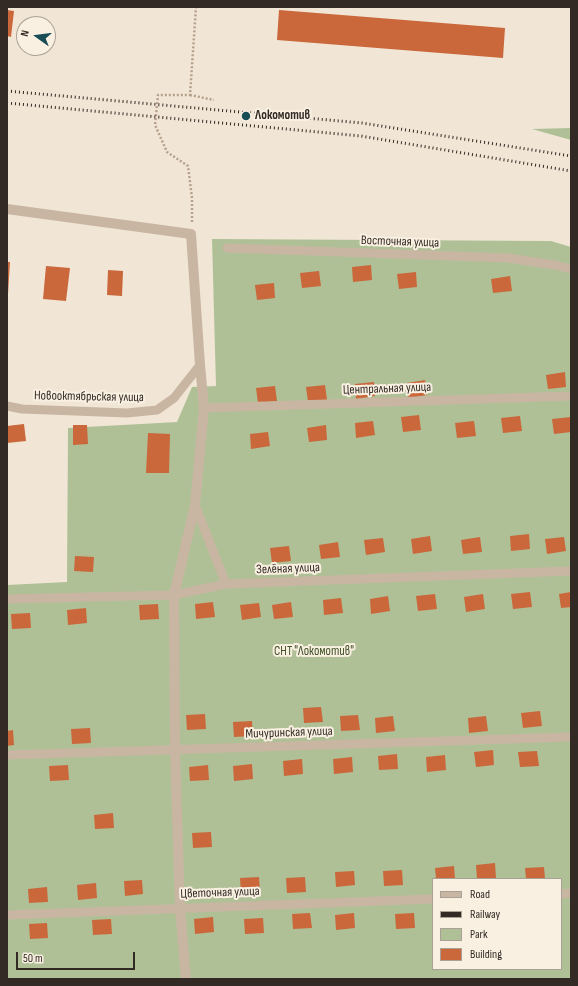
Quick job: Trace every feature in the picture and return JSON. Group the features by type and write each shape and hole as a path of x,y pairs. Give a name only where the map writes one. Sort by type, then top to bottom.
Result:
{"street":[{"path":"7,209 191,234 204,408 195,505 174,595 175,750 180,908 186,979"}],"lane":[{"name":"Восточная улица","path":"227,248 508,258 555,264 571,269"},
{"name":"Новооктябрьская улица","path":"7,406 22,409 128,413 157,410 174,398 200,365"},
{"name":"Центральная улица","path":"204,408 571,396"},
{"path":"195,505 226,584"},
{"name":"Зелёная улица","path":"7,599 174,595 226,584 571,571"},
{"name":"Мичуринская улица","path":"7,755 571,737"},
{"name":"Цветочная улица","path":"7,914 432,898"}],"path":[{"path":"190,95 196,7"},
{"path":"191,234 192,198 188,166 167,152 155,125 158,95 190,95 214,100"}],"green space":[{"path":"571,128 571,140 532,129"},
{"name":"СНТ \"Локомотив\"","path":"212,239 551,241 571,247 571,979 7,979 7,585 67,582 68,428 177,422 192,387 216,386"}],"building":[{"path":"7,10 14,11 11,37 7,36"},
{"path":"279,10 505,28 503,58 277,40"},
{"path":"7,262 10,262 8,294 7,294"},
{"path":"371,265 372,280 353,282 352,267"},
{"path":"46,266 70,268 66,301 43,299"},
{"path":"108,270 123,271 122,296 107,295"},
{"path":"319,271 321,286 302,288 300,273"},
{"path":"416,272 417,287 399,289 397,274"},
{"path":"510,276 512,291 493,293 491,279"},
{"path":"274,283 275,298 257,300 255,285"},
{"path":"565,372 566,387 548,389 546,375"},
{"path":"425,380 427,395 408,398 407,383"},
{"path":"374,382 375,396 356,399 355,384"},
{"path":"325,385 327,400 308,402 306,387"},
{"path":"275,386 277,401 258,403 256,388"},
{"path":"419,415 421,430 403,432 401,417"},
{"path":"520,416 522,431 503,433 501,418"},
{"path":"571,417 571,432 554,434 552,419"},
{"path":"373,421 375,435 356,438 355,423"},
{"path":"474,421 476,436 457,438 455,423"},
{"path":"24,424 26,441 7,443 7,426"},
{"path":"73,425 87,425 88,444 73,445"},
{"path":"326,425 327,440 309,442 307,428"},
{"path":"268,432 270,446 251,449 250,434"},
{"path":"148,433 170,434 169,473 146,473"},
{"path":"529,534 530,549 511,551 510,536"},
{"path":"430,536 432,551 413,554 411,539"},
{"path":"480,537 482,552 463,554 461,540"},
{"path":"564,537 566,551 547,554 545,539"},
{"path":"383,538 385,552 366,555 364,540"},
{"path":"338,542 340,557 321,559 319,545"},
{"path":"289,546 291,561 272,563 270,548"},
{"path":"75,556 94,557 93,572 74,571"},
{"path":"530,592 532,607 513,609 511,594"},
{"path":"571,592 571,607 561,608 559,594"},
{"path":"435,594 437,609 418,611 416,596"},
{"path":"483,594 485,609 466,612 464,597"},
{"path":"388,596 390,611 371,614 370,599"},
{"path":"341,598 343,613 324,615 323,600"},
{"path":"213,602 215,617 196,619 195,604"},
{"path":"291,602 293,617 274,619 272,605"},
{"path":"259,603 261,617 242,620 240,605"},
{"path":"158,604 159,619 140,620 139,605"},
{"path":"86,608 87,623 68,625 67,610"},
{"path":"30,613 31,628 12,629 11,614"},
{"path":"321,707 323,722 304,723 303,708"},
{"path":"540,711 542,726 523,728 521,713"},
{"path":"205,714 206,729 187,730 186,715"},
{"path":"358,715 360,730 341,731 340,716"},
{"path":"393,716 395,731 376,733 375,718"},
{"path":"486,716 488,731 469,733 468,718"},
{"path":"252,721 253,736 234,737 233,722"},
{"path":"90,728 91,743 72,744 71,729"},
{"path":"13,730 14,745 7,746 7,731"},
{"path":"493,750 494,765 476,767 474,752"},
{"path":"537,751 539,766 520,767 518,752"},
{"path":"397,754 398,769 379,770 378,756"},
{"path":"445,755 446,770 427,772 426,757"},
{"path":"352,757 353,772 334,774 333,759"},
{"path":"302,759 303,774 284,776 283,761"},
{"path":"252,764 253,779 234,781 233,766"},
{"path":"68,765 69,780 50,781 49,766"},
{"path":"208,765 209,780 190,781 189,767"},
{"path":"113,813 114,828 95,829 94,815"},
{"path":"211,832 212,847 193,848 192,833"},
{"path":"495,863 496,878 477,878 476,865"},
{"path":"454,866 455,878 436,878 435,868"},
{"path":"544,867 545,878 526,878 525,868"},
{"path":"402,870 403,885 384,886 383,871"},
{"path":"354,871 355,885 336,887 335,872"},
{"path":"259,877 260,892 241,893 240,878"},
{"path":"305,877 306,892 287,893 286,878"},
{"path":"142,880 143,894 125,896 124,881"},
{"path":"96,883 97,898 78,900 77,885"},
{"path":"47,887 48,902 29,903 28,889"},
{"path":"310,913 312,928 293,929 292,914"},
{"path":"354,913 355,928 336,930 335,915"},
{"path":"414,913 415,928 396,929 395,914"},
{"path":"213,917 214,932 195,934 194,919"},
{"path":"263,918 264,933 245,934 244,919"},
{"path":"111,919 112,934 93,935 92,920"},
{"path":"47,923 48,938 30,939 29,924"}],"railway":[{"path":"7,91 362,123 571,156"},
{"path":"7,103 361,136 571,171"}],"place":[{"name":"Локомотив","path":"246,116"}]}
